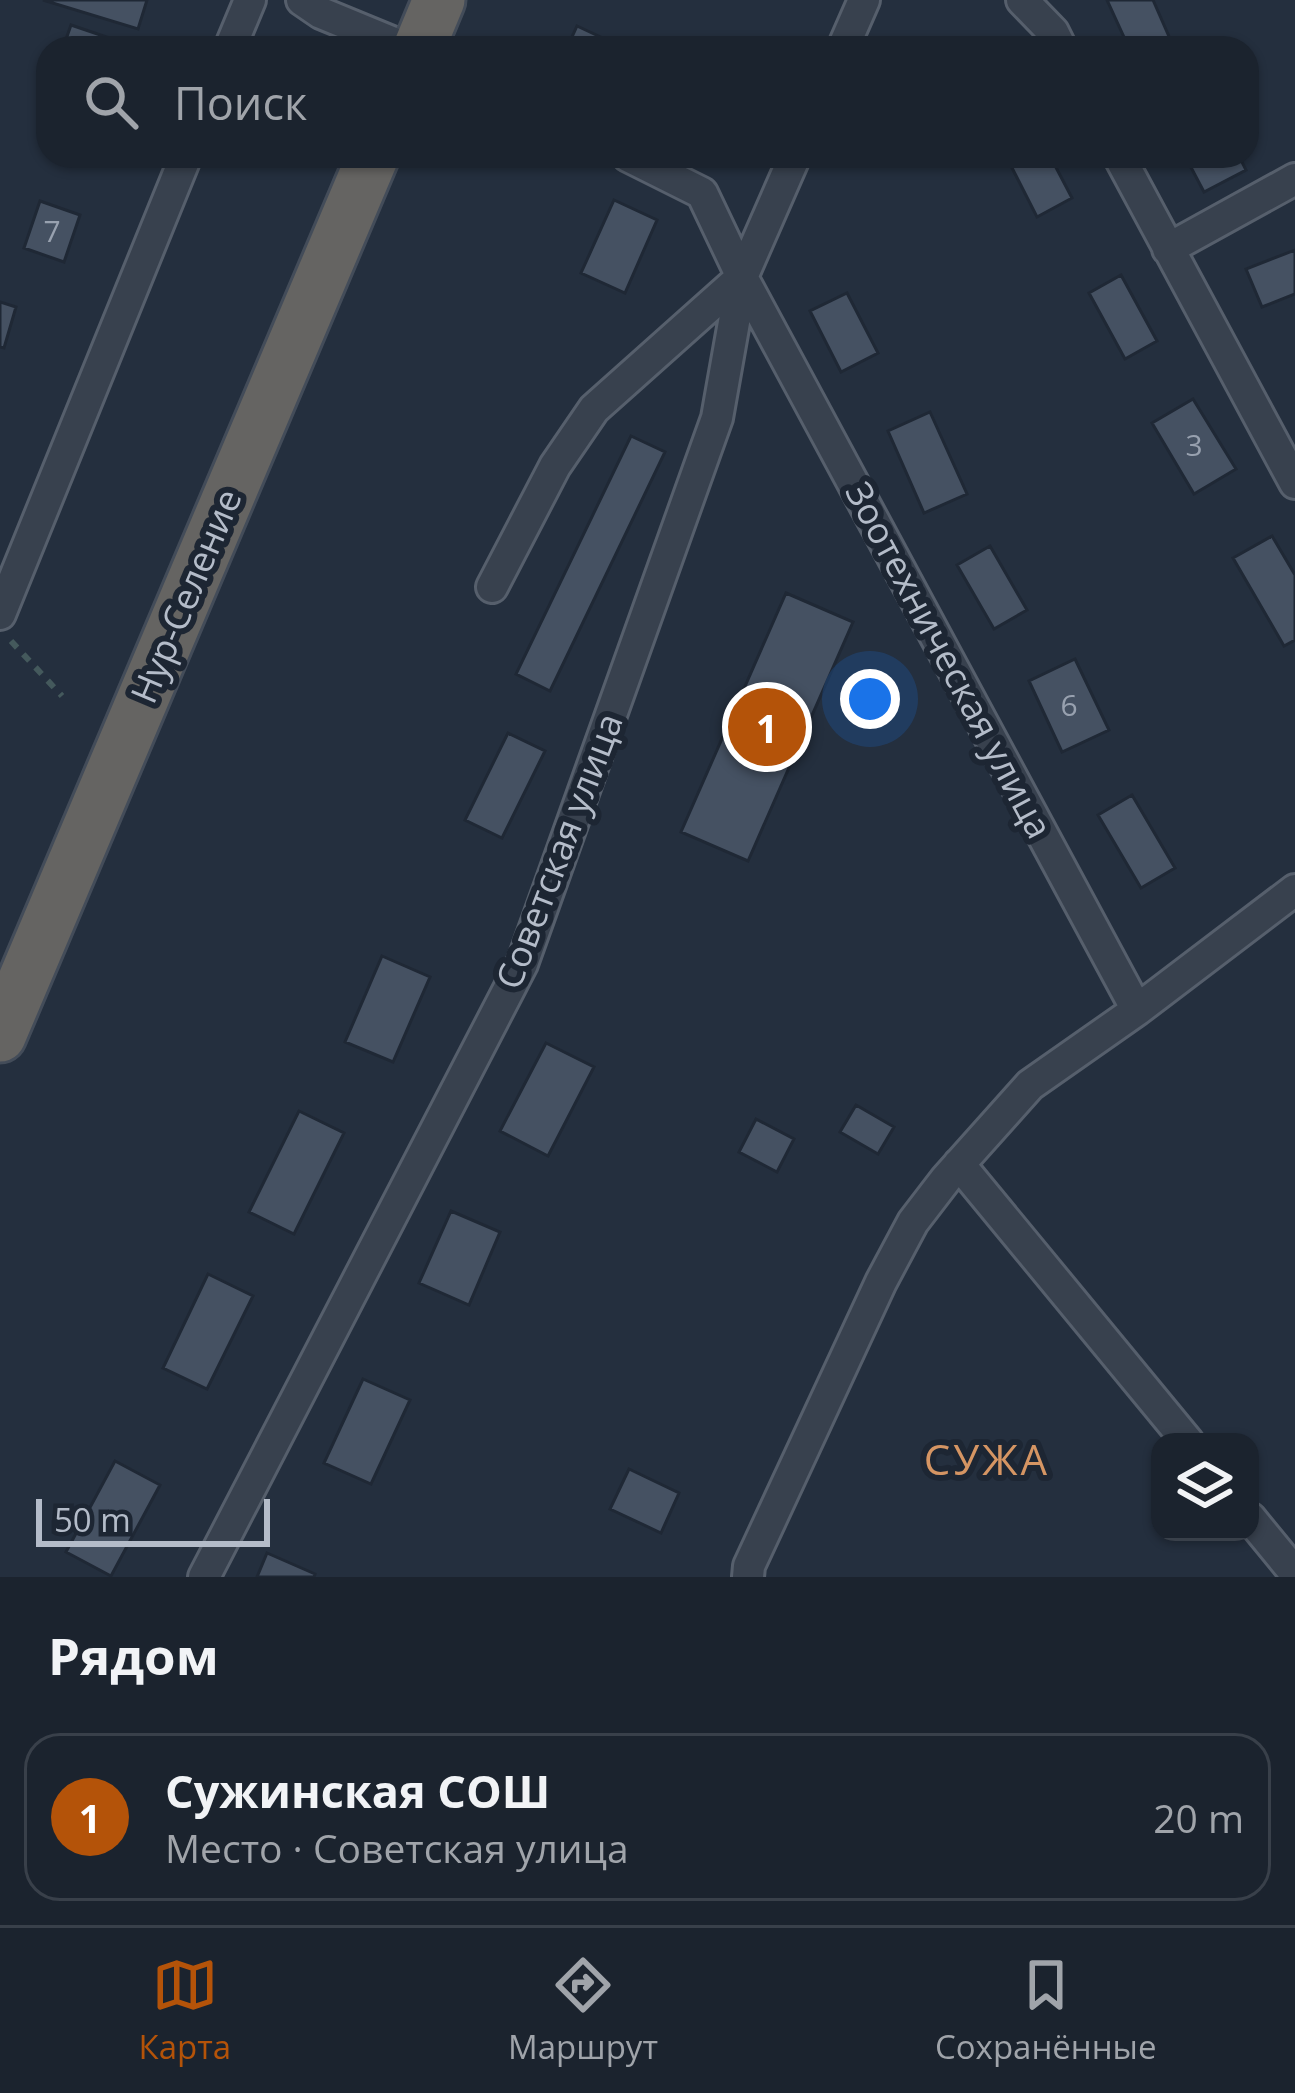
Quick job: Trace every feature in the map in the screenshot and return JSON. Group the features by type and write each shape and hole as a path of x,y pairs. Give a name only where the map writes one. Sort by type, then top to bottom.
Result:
{"highway":[{"path":"423,36 439,0"},
{"name":"Нур-Селение","path":"0,1036 368,168"}],"street":[{"path":"235,36 250,0"},
{"path":"302,0 377,36"},
{"path":"848,36 864,0"},
{"path":"1022,0 1055,36"},
{"path":"0,614 181,168"},
{"name":"Зоотехническая улица","path":"652,168 702,193 742,277 1137,1010"},
{"name":"Советская улица","path":"204,1577 522,964 717,418 742,277 790,168"},
{"path":"1125,168 1295,483"},
{"path":"1168,249 1295,179"},
{"path":"492,587 556,466 594,409 742,277"},
{"path":"748,1577 749,1566 881,1282 913,1222 959,1164 1030,1085 1295,890"},
{"path":"959,1164 1180,1433"},
{"path":"1259,1529 1295,1573"}],"path":[{"path":"0,629 62,696"}],"building":[{"path":"43,0 147,0 138,29"},
{"path":"1107,0 1153,0 1169,36 1124,36"},
{"path":"71,25 103,36 67,36"},
{"path":"577,26 598,36 572,36"},
{"path":"1012,168 1056,168 1072,198 1037,217"},
{"path":"1191,168 1245,168 1246,170 1204,192"},
{"path":"614,200 657,220 625,293 581,273"},
{"path":"40,201 80,215 64,262 24,248"},
{"path":"1295,250 1295,294 1262,307 1246,269"},
{"path":"1121,275 1157,341 1125,359 1089,293"},
{"path":"847,293 878,353 841,372 810,311"},
{"path":"0,302 16,307 4,348 0,347"},
{"path":"1193,399 1236,469 1194,494 1152,423"},
{"path":"930,412 967,494 924,513 888,431"},
{"path":"631,436 665,452 550,691 516,674"},
{"path":"1272,536 1295,575 1295,640 1284,646 1233,558"},
{"path":"990,546 1027,610 994,629 957,565"},
{"path":"786,593 853,622 748,861 681,832"},
{"path":"1075,659 1109,730 1062,752 1029,681"},
{"path":"508,733 545,751 502,838 465,820"},
{"path":"1132,795 1175,868 1141,888 1098,815"},
{"path":"382,956 430,977 393,1062 345,1042"},
{"path":"546,1043 594,1067 548,1156 500,1131"},
{"path":"856,1105 894,1127 878,1154 840,1132"},
{"path":"299,1111 344,1133 294,1234 249,1212"},
{"path":"756,1119 794,1139 777,1172 739,1152"},
{"path":"451,1211 500,1232 469,1305 419,1283"},
{"path":"208,1274 253,1296 207,1389 163,1368"},
{"path":"363,1379 410,1400 371,1484 324,1463"},
{"path":"115,1461 160,1485 111,1576 66,1552"},
{"path":"629,1469 679,1493 661,1533 610,1509"},
{"path":"267,1553 315,1574 314,1577 257,1577"}],"place":[{"name":"Сужинская СОШ","path":"767,727"}],"district":[{"name":"СУЖА","path":"987,1460"}]}
